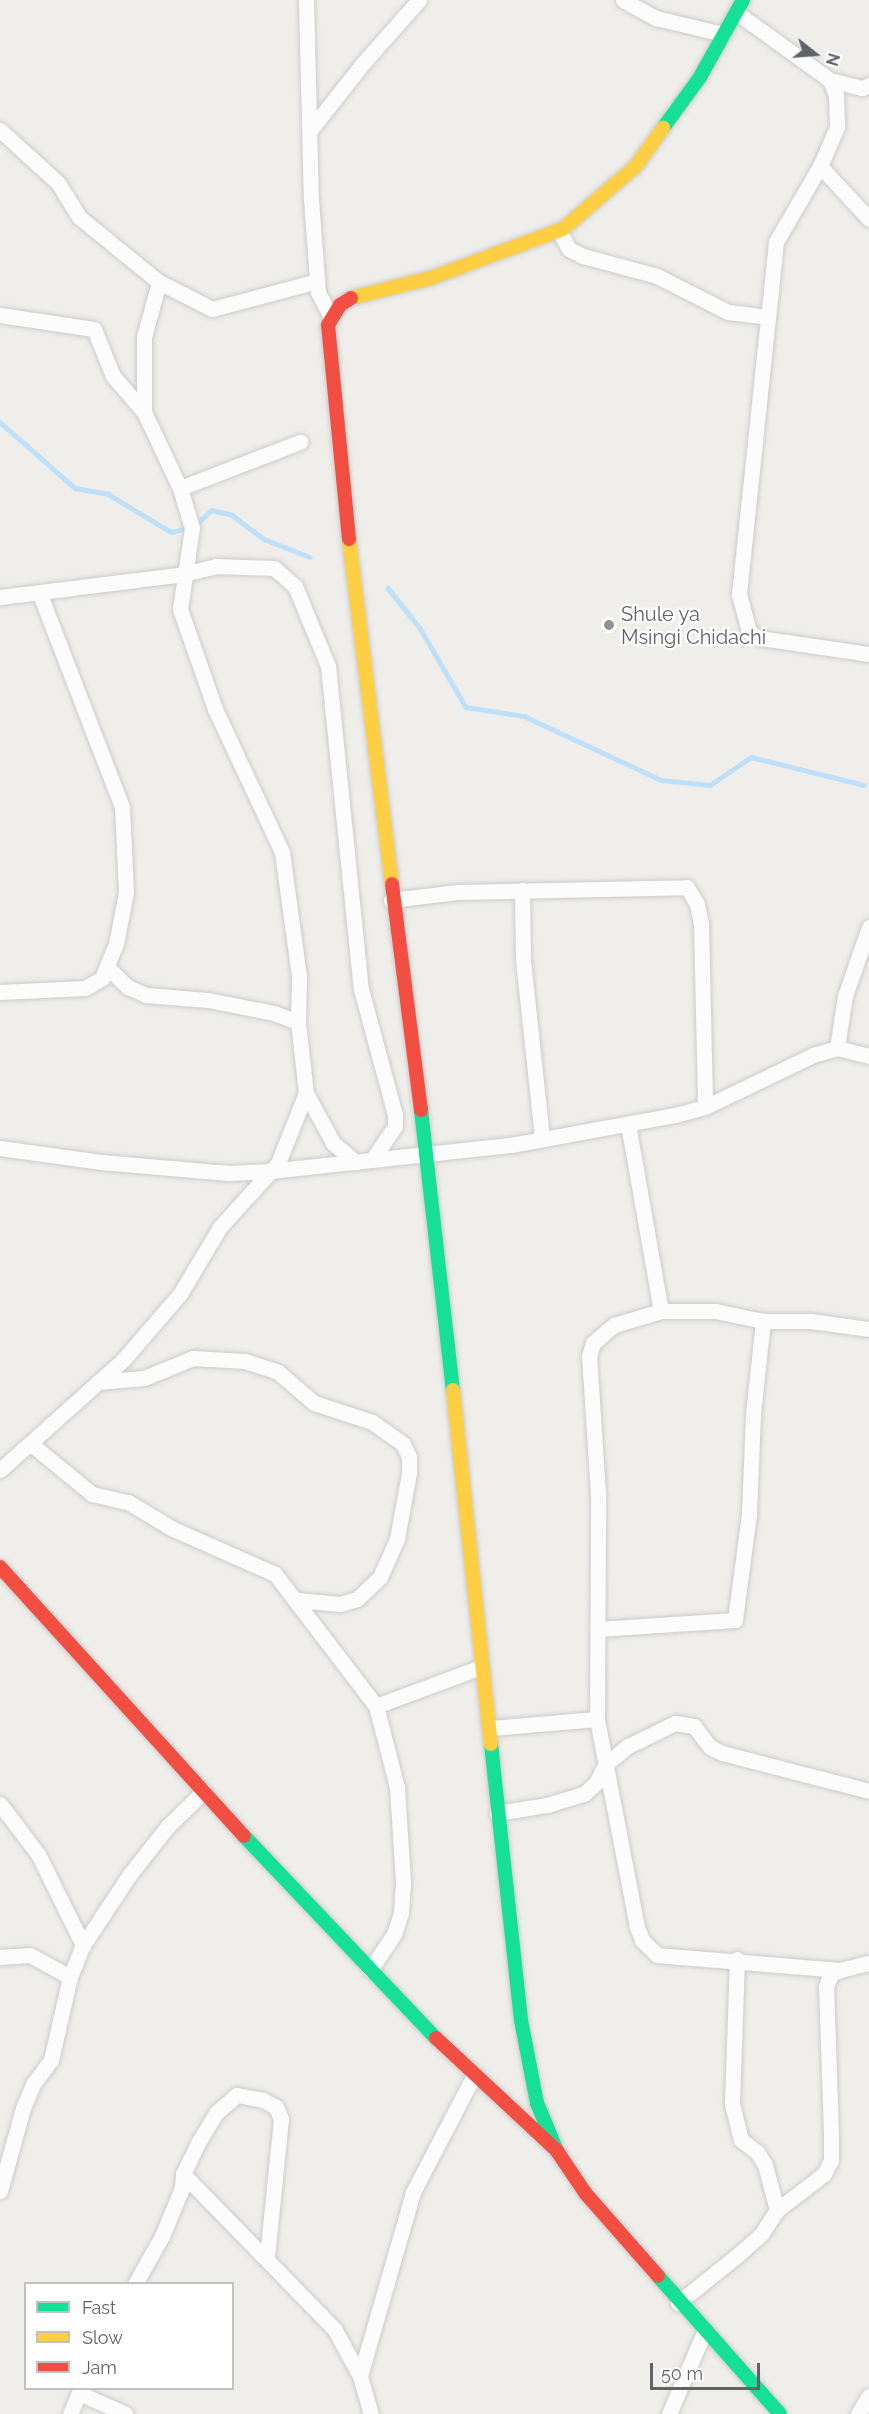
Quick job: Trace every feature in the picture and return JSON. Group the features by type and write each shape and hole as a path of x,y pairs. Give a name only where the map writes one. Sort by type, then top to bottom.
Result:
{"street":[{"path":"306,0 311,199 317,281 330,316 327,335 352,573 391,900 427,1154 481,1667 492,1728 497,1813 521,2020 537,2103 557,2151 586,2194 678,2303 780,2414"},
{"path":"311,129 364,62 419,0"},
{"path":"623,0 656,18 723,34"},
{"path":"330,316 353,297 431,278 559,231 636,166 700,77 740,7 830,80 862,88 869,85"},
{"path":"830,80 836,95 837,127 820,166 776,242 766,317 739,594 740,611 749,633 760,638 869,654"},
{"path":"0,130 58,183 80,216 159,282 212,309 317,281"},
{"path":"820,166 869,219"},
{"path":"559,231 569,249 583,256 657,276 728,312 766,317"},
{"path":"144,412 144,337 159,282"},
{"path":"0,315 94,329 113,376 144,412 180,488 192,528 191,552 184,574 180,609 215,709 282,852 299,976 298,1022 306,1093 333,1143 364,1161"},
{"path":"180,488 300,442"},
{"path":"0,597 184,574 215,566 274,568 295,586 321,640 328,666 344,796 361,989 395,1115 395,1126 364,1161"},
{"path":"0,992 85,988 102,978 108,968 126,892 122,807 39,592"},
{"path":"391,900 456,892 687,887 697,904 702,924 705,1107"},
{"path":"522,890 522,960 542,1139"},
{"path":"837,1048 845,996 869,927"},
{"path":"108,968 128,987 146,994 219,1002 298,1022"},
{"path":"0,1148 217,1172 270,1171 542,1139 628,1124 705,1107 813,1055 837,1048 869,1056"},
{"path":"0,1470 98,1382 180,1294 220,1227 285,1153 306,1093"},
{"path":"628,1124 661,1311"},
{"path":"840,1970 737,1959 657,1955 642,1940 622,1865 597,1719 598,1494 589,1356 592,1343 614,1325 661,1311 715,1311 763,1321 811,1321 869,1329"},
{"path":"598,1629 735,1620 749,1514 753,1414 763,1321"},
{"path":"98,1382 144,1378 193,1358 245,1361 278,1372 314,1403 372,1422 403,1444 409,1457 408,1473 397,1539 380,1577 357,1599 340,1604 298,1600"},
{"path":"31,1444 92,1494 128,1502 173,1529 255,1562 275,1574 298,1600 376,1706 397,1787 404,1883 401,1913 394,1934 370,1970"},
{"path":"0,1567 370,1970 473,2077 557,2151"},
{"path":"376,1706 481,1667"},
{"path":"492,1728 597,1719"},
{"path":"497,1813 547,1805 584,1794 596,1783 605,1765 647,1734 675,1722 694,1726 710,1747 722,1753 869,1791"},
{"path":"0,2191 23,2108 33,2084 51,2060 70,1977 84,1945 130,1874 168,1826 204,1791"},
{"path":"0,1804 38,1854 84,1945"},
{"path":"4,1952 30,1955 70,1977"},
{"path":"737,1959 732,2104 741,2140 757,2152 765,2165 777,2210"},
{"path":"678,2303 762,2233 777,2210 824,2174 831,2160 824,1997 831,1974 869,1963"},
{"path":"360,2376 413,2192 473,2077"},
{"path":"136,2282 177,2203 183,2174 228,2099 249,2095 276,2107 281,2119 281,2138 270,2202 267,2258"},
{"path":"183,2174 335,2330 360,2376 371,2414"},
{"path":"669,2414 705,2330"},
{"path":"680,2389 683,2414"},
{"path":"70,2414 80,2391 126,2414"},
{"path":"858,2414 869,2396"}],"waterway":[{"path":"0,422 75,488 108,494 171,532 188,528"},
{"path":"196,525 211,510 232,515 264,539 310,557"},
{"path":"388,588 420,628 466,707 524,716 661,780 710,785 751,757 864,785"}],"traffic: fast":[{"path":"663,128 700,77 743,0"},
{"path":"421,1110 453,1390"},
{"path":"491,1744 521,2020 537,2103 557,2151"},
{"path":"244,1836 436,2038"},
{"path":"658,2276 780,2414"}],"traffic: slow":[{"path":"351,298 431,278 563,229 636,166 663,128"},
{"path":"349,539 392,884"},
{"path":"453,1390 491,1744"}],"traffic: jam":[{"path":"349,539 328,325 340,305 351,298"},
{"path":"392,884 421,1110"},
{"path":"0,1567 244,1836"},
{"path":"436,2038 557,2151 586,2194 658,2276"}],"place":[{"name":"Shule ya Msingi Chidachi","path":"609,625"}]}
